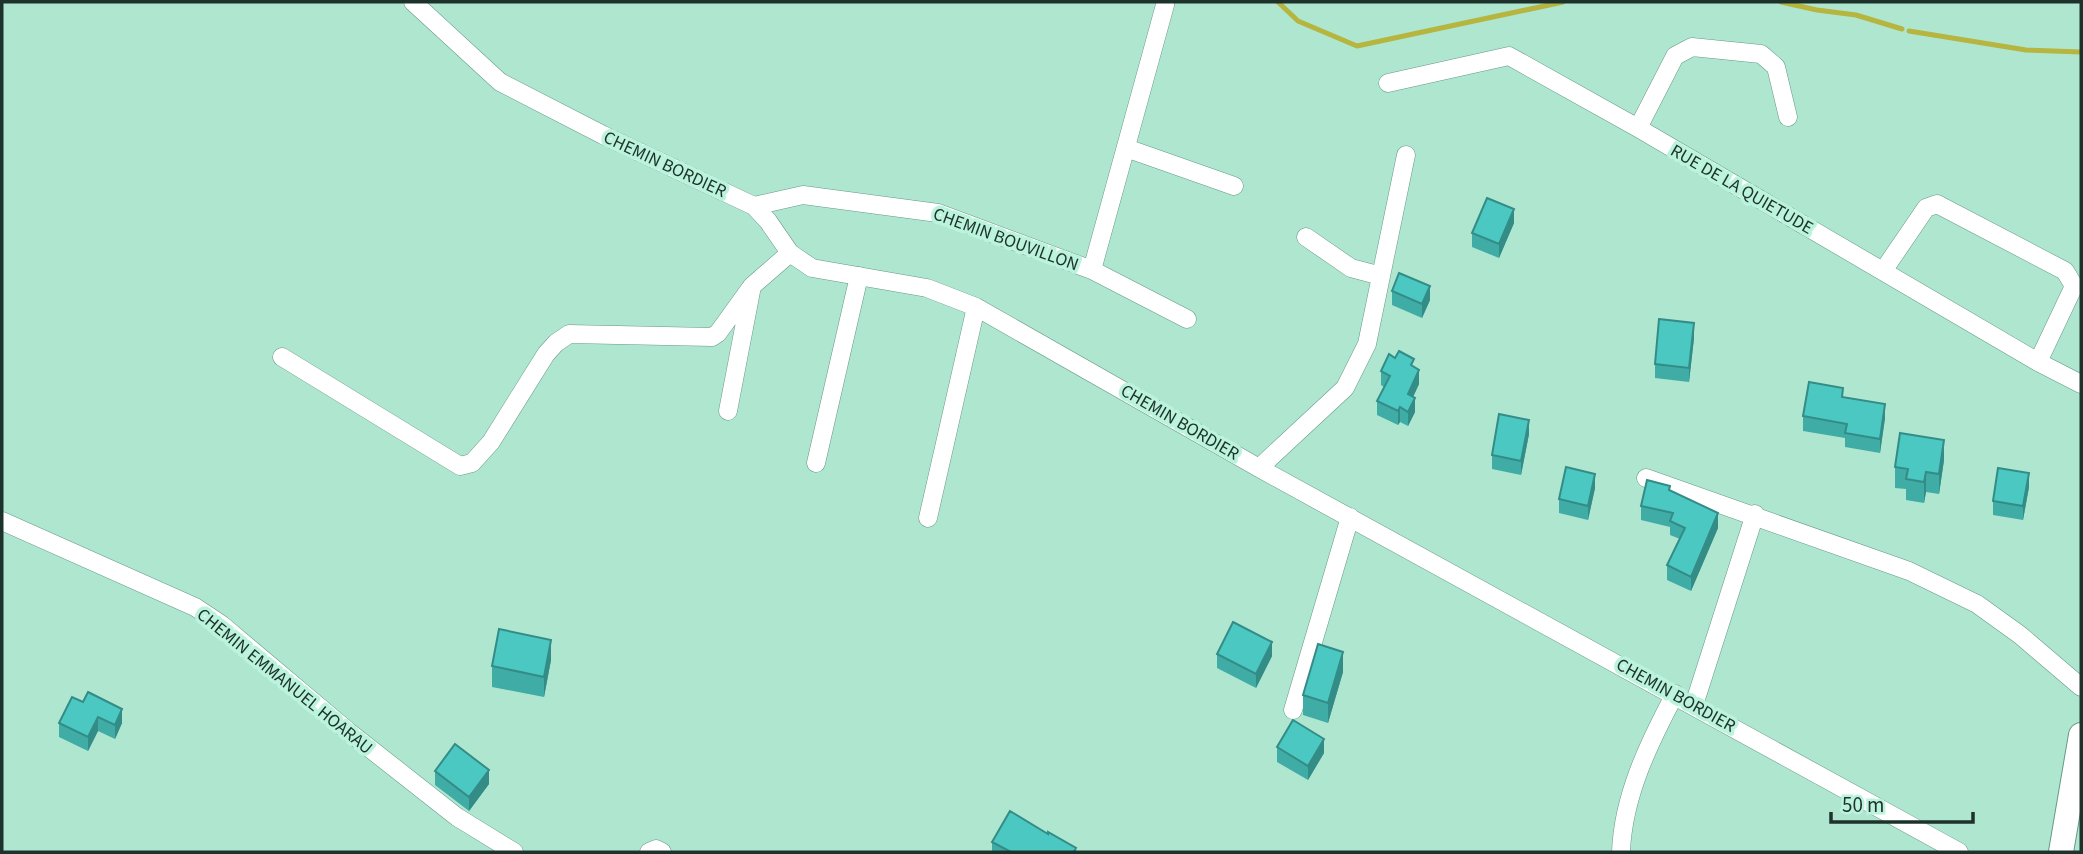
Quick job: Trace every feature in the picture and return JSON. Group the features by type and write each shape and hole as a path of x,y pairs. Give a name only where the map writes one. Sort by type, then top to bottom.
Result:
{"main road":[{"path":"2061,852 2081,735"}],"street":[{"name":"CHEMIN BORDIER","path":"413,2 500,82 603,135 754,206 790,253 812,268 927,288 976,307 1259,468 1959,852"},
{"name":"CHEMIN BOUVILLON","path":"1092,270 1165,5"},
{"path":"1638,128 1675,56 1692,47 1761,54 1776,67 1788,117"},
{"name":"RUE DE LA QUIETUDE","path":"1388,83 1509,56 1638,128 2038,362 2081,384"},
{"path":"1126,148 1234,186"},
{"path":"1259,468 1345,388 1367,344 1406,155"},
{"name":"CHEMIN BOUVILLON","path":"754,206 803,195 938,213 1092,270 1187,319"},
{"path":"1883,271 1926,208 1937,204 2065,271 2074,286 2038,362"},
{"path":"1306,237 1351,268 1381,276"},
{"path":"282,357 460,466 472,463 491,442 546,354 569,334 712,337 718,333 752,286 790,253"},
{"path":"816,463 859,275"},
{"path":"728,411 752,286"},
{"path":"928,518 976,307"},
{"path":"1646,478 1755,514 1909,571 1977,604 2020,635 2081,687"},
{"path":"1694,705 1755,514"},
{"path":"1293,710 1350,517"},
{"name":"CHEMIN EMMANUEL HOARAU","path":"2,521 195,607 222,625 447,810 514,852"},
{"path":"1621,852 1622,831 1645,751 1675,694"},
{"path":"649,852 656,849 662,852"}],"building":[{"path":"1487,198 1514,209 1499,244 1472,233"},
{"path":"1399,273 1430,286 1422,304 1392,291"},
{"path":"1659,319 1694,323 1689,368 1655,364"},
{"path":"1399,351 1414,359 1411,365 1419,370 1408,394 1415,398 1408,412 1400,407 1398,411 1377,401 1390,376 1381,371 1389,354 1395,358"},
{"path":"1809,382 1843,388 1842,397 1885,404 1880,439 1845,433 1847,424 1803,416"},
{"path":"1499,414 1529,420 1521,461 1492,455"},
{"path":"1900,433 1944,440 1939,474 1926,472 1924,482 1906,479 1908,469 1895,467"},
{"path":"1566,467 1595,474 1588,506 1559,499"},
{"path":"1998,468 2029,473 2023,506 1993,501"},
{"path":"1647,480 1670,486 1669,490 1718,513 1691,577 1667,565 1685,528 1670,521 1673,513 1641,506"},
{"path":"1233,622 1272,642 1256,674 1217,654"},
{"path":"499,629 551,640 544,677 492,666"},
{"path":"1318,644 1343,652 1328,703 1303,695"},
{"path":"88,692 122,709 115,725 98,717 88,737 59,723 72,697 83,702"},
{"path":"1293,720 1324,739 1308,766 1277,747"},
{"path":"455,744 489,770 469,797 435,771"},
{"path":"1010,811 1076,848 1074,852 1011,852 992,842"}],"waterway":[{"path":"1278,2 1298,21 1357,46 1563,2"},
{"path":"1781,2 1856,15 1902,29"},
{"path":"1909,31 2026,50 2081,52"}]}
